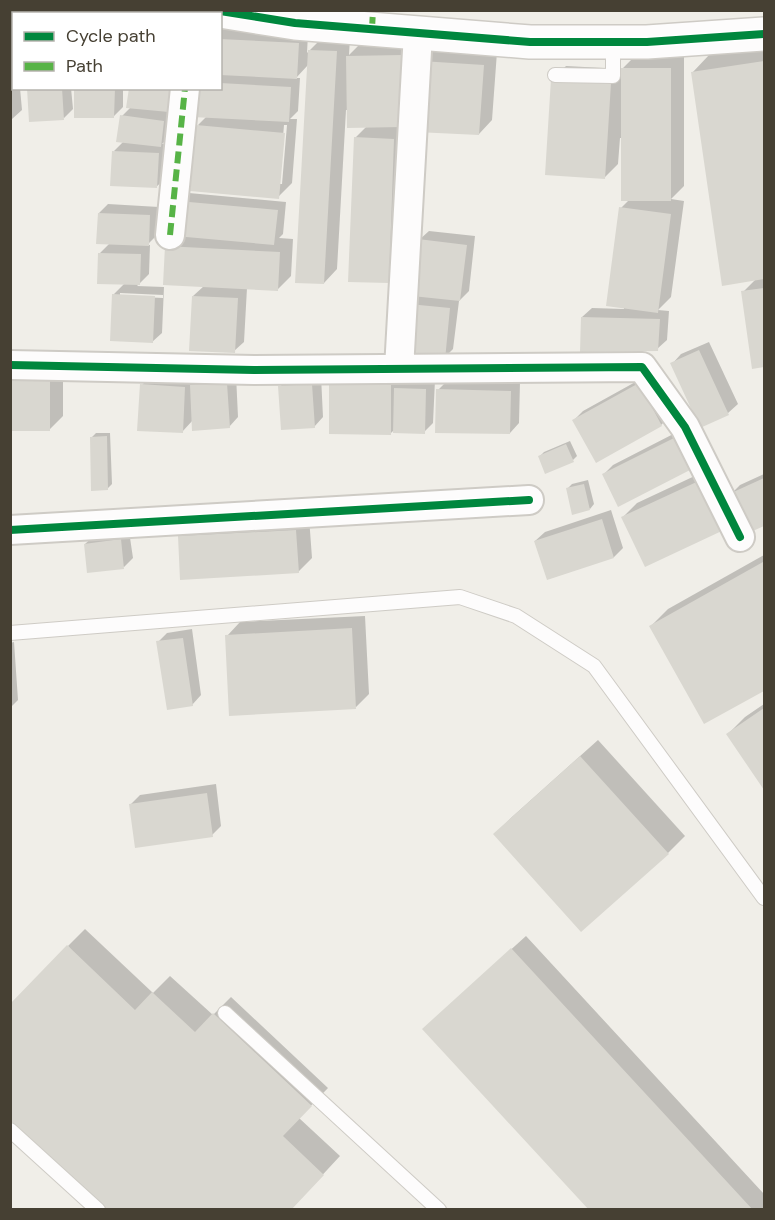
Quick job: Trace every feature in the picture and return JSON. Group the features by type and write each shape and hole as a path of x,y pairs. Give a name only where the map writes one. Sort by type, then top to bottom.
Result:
{"street":[{"path":"214,10 295,23 373,20 418,33 530,42 647,42 765,33"},
{"path":"399,369 418,33"},
{"path":"170,235 185,90"},
{"path":"10,365 254,370 642,367 685,427 740,537"},
{"path":"10,530 529,500"}],"lane":[{"path":"555,75 613,76 613,42"},
{"path":"10,633 460,597 516,616 594,666 765,898"},
{"path":"225,1013 439,1209"},
{"path":"10,1130 98,1209"}],"building":[{"path":"10,10 52,10 52,12 12,12 12,55 10,55"},
{"path":"222,39 299,43 297,79 222,75"},
{"path":"308,50 337,51 324,284 295,283"},
{"path":"402,55 402,127 347,128 346,56"},
{"path":"421,61 484,65 479,135 416,132"},
{"path":"764,61 764,279 722,286 691,72"},
{"path":"621,68 671,68 671,201 621,201"},
{"path":"551,79 611,83 605,179 545,175"},
{"path":"222,83 291,87 289,122 192,117 194,90 222,90"},
{"path":"27,90 62,90 64,120 29,122"},
{"path":"74,90 115,90 114,118 74,118"},
{"path":"129,90 171,90 169,112 126,108"},
{"path":"120,115 164,121 161,147 116,142"},
{"path":"196,125 285,133 279,199 190,191"},
{"path":"354,137 394,139 389,283 348,282"},
{"path":"112,151 159,153 157,188 110,186"},
{"path":"178,201 278,210 274,245 175,236"},
{"path":"619,207 671,214 658,313 606,306"},
{"path":"98,213 150,215 149,246 96,244"},
{"path":"418,239 467,245 460,301 412,296"},
{"path":"165,246 280,252 278,291 163,285"},
{"path":"98,253 141,254 140,285 97,284"},
{"path":"764,288 764,367 752,369 741,291"},
{"path":"112,294 155,296 153,343 110,341"},
{"path":"192,296 238,298 235,353 189,351"},
{"path":"409,304 450,308 445,360 403,356"},
{"path":"581,317 660,319 658,351 580,352"},
{"path":"699,350 729,415 700,428 670,363"},
{"path":"10,379 50,379 50,431 10,431"},
{"path":"227,383 230,428 192,431 190,385"},
{"path":"639,383 662,426 596,463 572,420"},
{"path":"140,384 185,387 183,433 137,431"},
{"path":"312,384 315,428 281,430 278,386"},
{"path":"329,385 391,385 391,435 329,434"},
{"path":"394,388 426,389 425,434 393,433"},
{"path":"436,389 511,391 510,434 435,433"},
{"path":"107,436 108,490 91,491 90,437"},
{"path":"674,438 690,470 618,507 602,474"},
{"path":"566,444 574,462 545,474 538,456"},
{"path":"764,478 764,526 746,534 729,494"},
{"path":"703,479 726,529 645,567 621,517"},
{"path":"584,484 590,510 572,515 566,488"},
{"path":"602,519 614,558 547,580 534,541"},
{"path":"296,530 299,573 180,580 178,536"},
{"path":"121,539 124,569 87,573 84,544"},
{"path":"763,562 764,691 704,724 649,626"},
{"path":"352,628 356,709 229,716 225,635"},
{"path":"183,638 193,706 167,710 156,641"},
{"path":"764,708 764,790 726,734"},
{"path":"580,756 669,854 581,932 493,834"},
{"path":"207,793 213,837 135,848 129,804"},
{"path":"67,945 135,1010 152,992 195,1032 213,1013 312,1106 283,1136 324,1175 291,1210 106,1210 10,1120 10,1004"},
{"path":"511,948 753,1210 589,1210 422,1029"}],"marked path":[{"path":"372,29 373,10"},
{"path":"170,235 185,90"}],"cycle path":[{"path":"214,10 295,23 530,42 647,42 764,34"},
{"path":"10,365 254,370 642,367 685,427 740,537"},
{"path":"10,530 529,500"}]}
